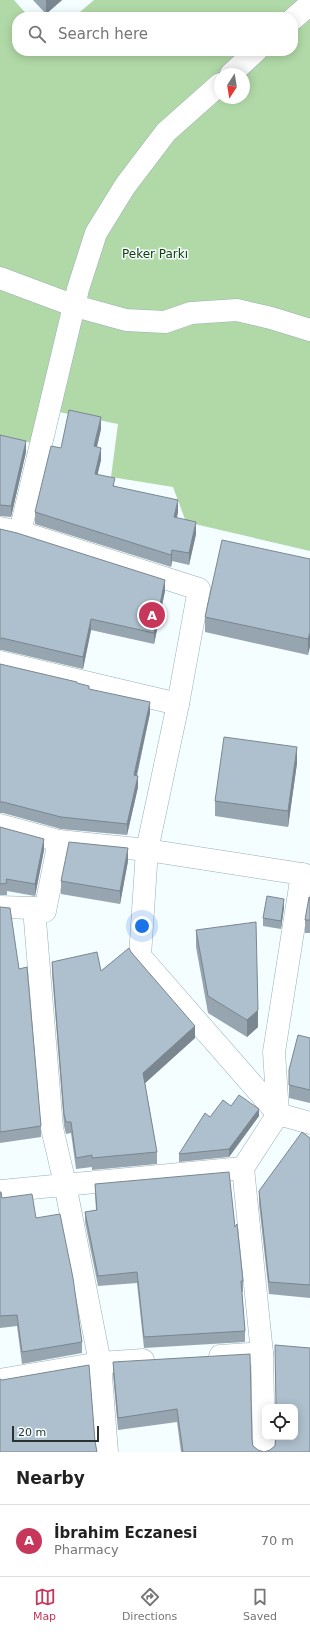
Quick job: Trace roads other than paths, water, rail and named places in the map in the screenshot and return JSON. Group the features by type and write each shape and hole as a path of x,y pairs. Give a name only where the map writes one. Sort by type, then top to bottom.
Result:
{"street":[{"path":"298,15 310,4"},
{"path":"238,68 251,56"},
{"path":"214,89 166,132 125,186 96,234 78,289 75,306 10,530 199,590 178,704 147,850 140,956 278,1114 310,1123"},
{"path":"0,278 75,306 126,320 165,322 191,313 237,310 271,318 310,330"},
{"path":"0,662 178,704"},
{"path":"0,825 59,841 147,850 306,875 274,1052 278,1114 243,1168 262,1353 264,1452"},
{"path":"0,907 34,908 45,911 59,841"},
{"path":"34,908 52,1128 65,1184 100,1363 107,1452"},
{"path":"0,1191 243,1168"},
{"path":"200,1357 262,1353"},
{"path":"0,1380 100,1363 161,1359"}],"place":[{"name":"İbrahim Eczanesi","path":"152,615"}],"park label":[{"name":"Peker Parkı","path":"155,254"}]}
